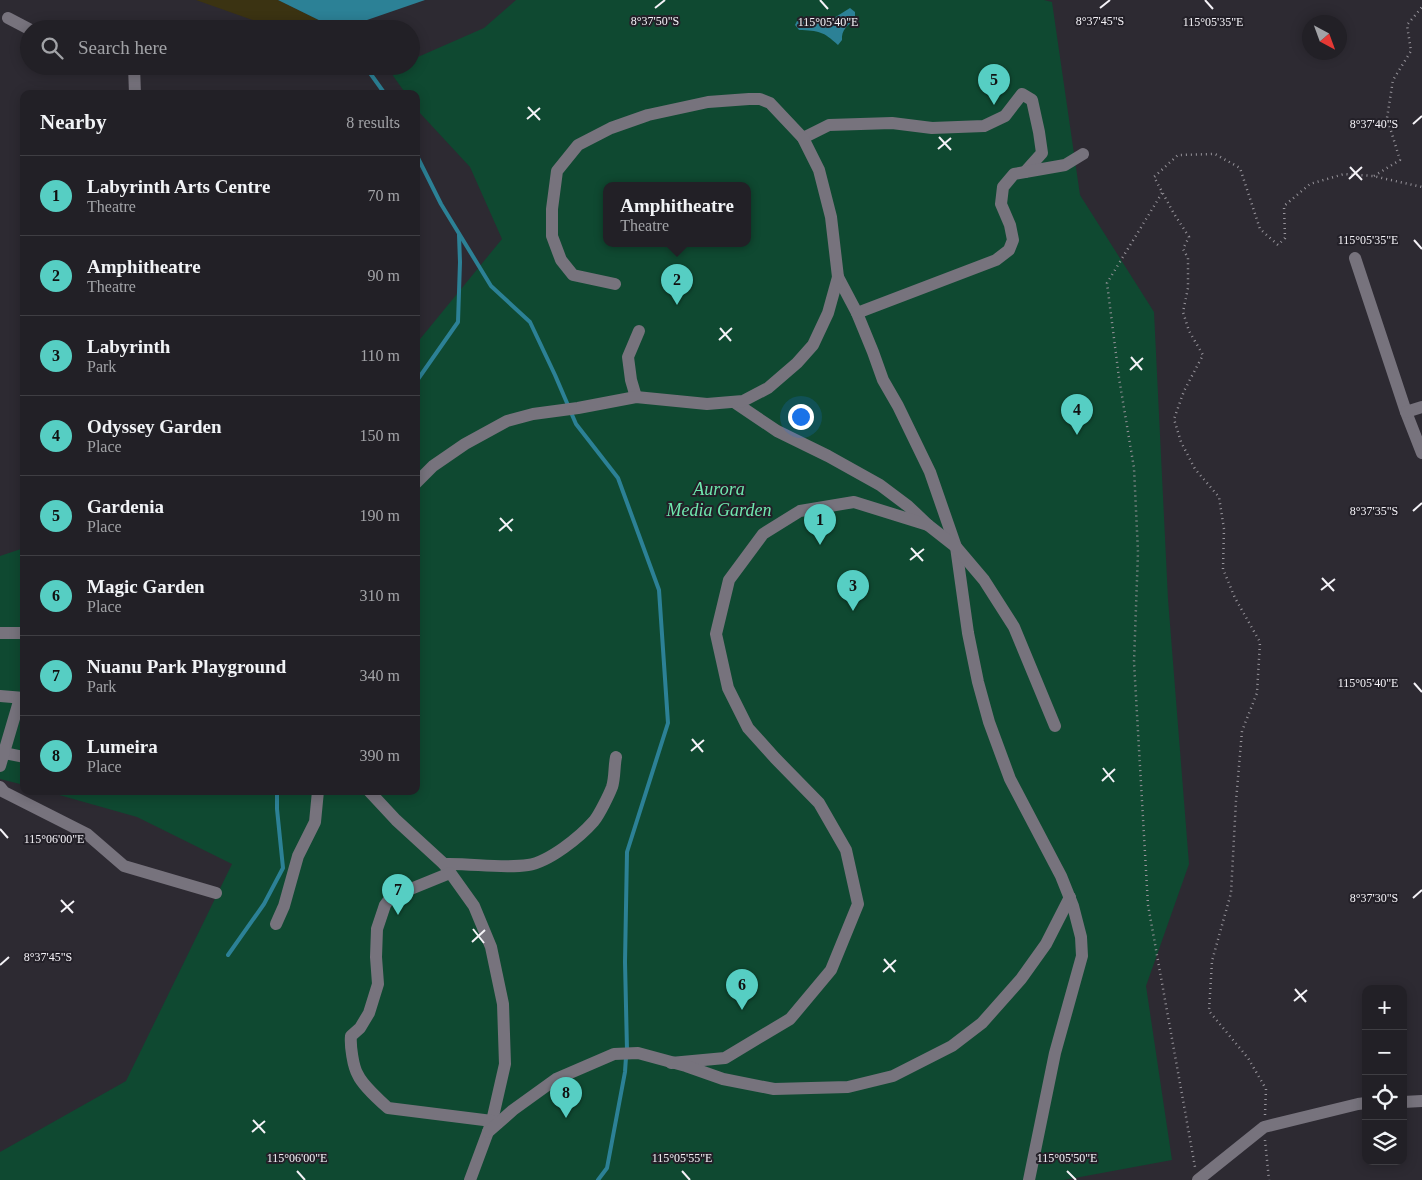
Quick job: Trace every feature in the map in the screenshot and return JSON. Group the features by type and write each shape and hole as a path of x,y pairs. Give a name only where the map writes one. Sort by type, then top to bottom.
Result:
{"street":[{"path":"8,18 20,24"},
{"path":"134,75 135,90"},
{"path":"803,138 829,125 892,122 932,128 984,126 1005,116 1022,94 1032,100 1042,154 1025,172"},
{"path":"615,284 573,275 561,260 552,236 552,209 557,171 578,145 611,128 648,115 708,102 749,98 760,99 770,103 803,138 818,170 832,217 838,277 856,313 883,380 898,406 930,472 956,547 968,633 978,682 989,722 1010,779 1062,876 1070,896 1081,937 1082,956 1055,1054 1029,1180"},
{"path":"856,313 996,260 1009,250 1013,240 1010,225 1001,204 1003,187 1014,174 1064,165 1083,154"},
{"path":"1355,258 1406,412 1422,453"},
{"path":"420,479 433,466 465,444 507,421 532,414 636,397 707,404 743,401 768,388 797,363 813,345 828,312 838,277"},
{"path":"636,397 631,380 628,357 639,331"},
{"path":"734,402 778,431 880,485 956,547 984,580 1014,627 1055,726"},
{"path":"1406,412 1422,407"},
{"path":"671,1063 725,1058 790,1019 831,970 858,904 846,850 818,803 748,728 728,688 716,634 729,580 763,534 800,511 854,502 928,525"},
{"path":"0,633 20,633"},
{"path":"0,696 20,698"},
{"path":"0,766 2,752 20,703"},
{"path":"2,752 20,755"},
{"path":"616,757 612,786 594,820 570,843 551,857 529,865 447,868 391,897 385,905 378,929 376,957 378,984 369,1013 360,1028 351,1036 350,1044 358,1075 388,1108 490,1127 556,1079 614,1054 638,1053 686,1066 722,1079 774,1089 848,1087 894,1076 952,1046 982,1023 1021,978 1046,944 1070,896"},
{"path":"0,787 4,792 87,834 124,866 216,893"},
{"path":"276,924 284,906 298,856 315,822 318,795"},
{"path":"373,795 396,820 447,868 474,906 491,947 503,1004 505,1064 490,1127 470,1180"},
{"path":"1407,1102 1422,1101"},
{"path":"1197,1175 1264,1127 1362,1104"}],"path":[{"path":"1373,176 1400,160 1387,118 1393,80 1411,51 1407,25 1422,7"},
{"path":"1269,1180 1264,1127 1266,1088 1248,1058 1209,1011 1212,961 1231,893 1242,731 1256,693 1260,642 1235,598 1223,569 1224,529 1219,496 1195,469 1181,442 1174,419 1184,392 1203,355 1189,332 1183,312 1188,288 1188,258 1183,249 1189,237 1154,177 1178,155 1216,154 1240,168 1260,229 1278,245 1285,238 1284,206 1310,184 1344,174 1373,176 1422,187"},
{"path":"1162,193 1108,283 1134,468 1138,552 1134,662 1148,905 1197,1175"}],"green space":[{"name":"Aurora Media Garden","path":"516,0 1044,0 1052,2 1080,195 1154,312 1168,599 1189,864 1146,986 1172,1160 1064,1180 0,1180 0,1152 126,1081 232,864 137,817 59,795 420,795 420,339 502,239 470,167 420,113 420,90 403,90 393,75 420,75 420,56 484,28"},
{"path":"20,549 20,784 0,779 0,556"}],"sand":[{"path":"196,0 278,0 319,20 253,20"}],"water":[{"path":"278,0 425,0 367,20 319,20"},
{"path":"850,8 855,12 855,19 844,31 842,40 838,45 824,34 816,31 799,30 795,25 797,21 809,19 820,21 834,18"}],"waterway":[{"path":"371,75 382,90"},
{"path":"420,162 441,204 491,286 530,322 576,424 618,478 659,590 668,723 627,852 625,962 627,1050"},
{"path":"420,376 458,322 459,235"},
{"path":"228,955 264,904 283,868 277,795"},
{"path":"598,1180 607,1168 625,1072 626,1057"}],"place":[{"name":"Gardenia","path":"994,105"},
{"name":"Amphitheatre","path":"677,305"},
{"name":"Odyssey Garden","path":"1077,435"},
{"name":"Labyrinth Arts Centre","path":"820,545"},
{"name":"Labyrinth","path":"853,611"},
{"name":"Nuanu Park Playground","path":"398,915"},
{"name":"Magic Garden","path":"742,1010"},
{"name":"Lumeira","path":"566,1118"}]}
